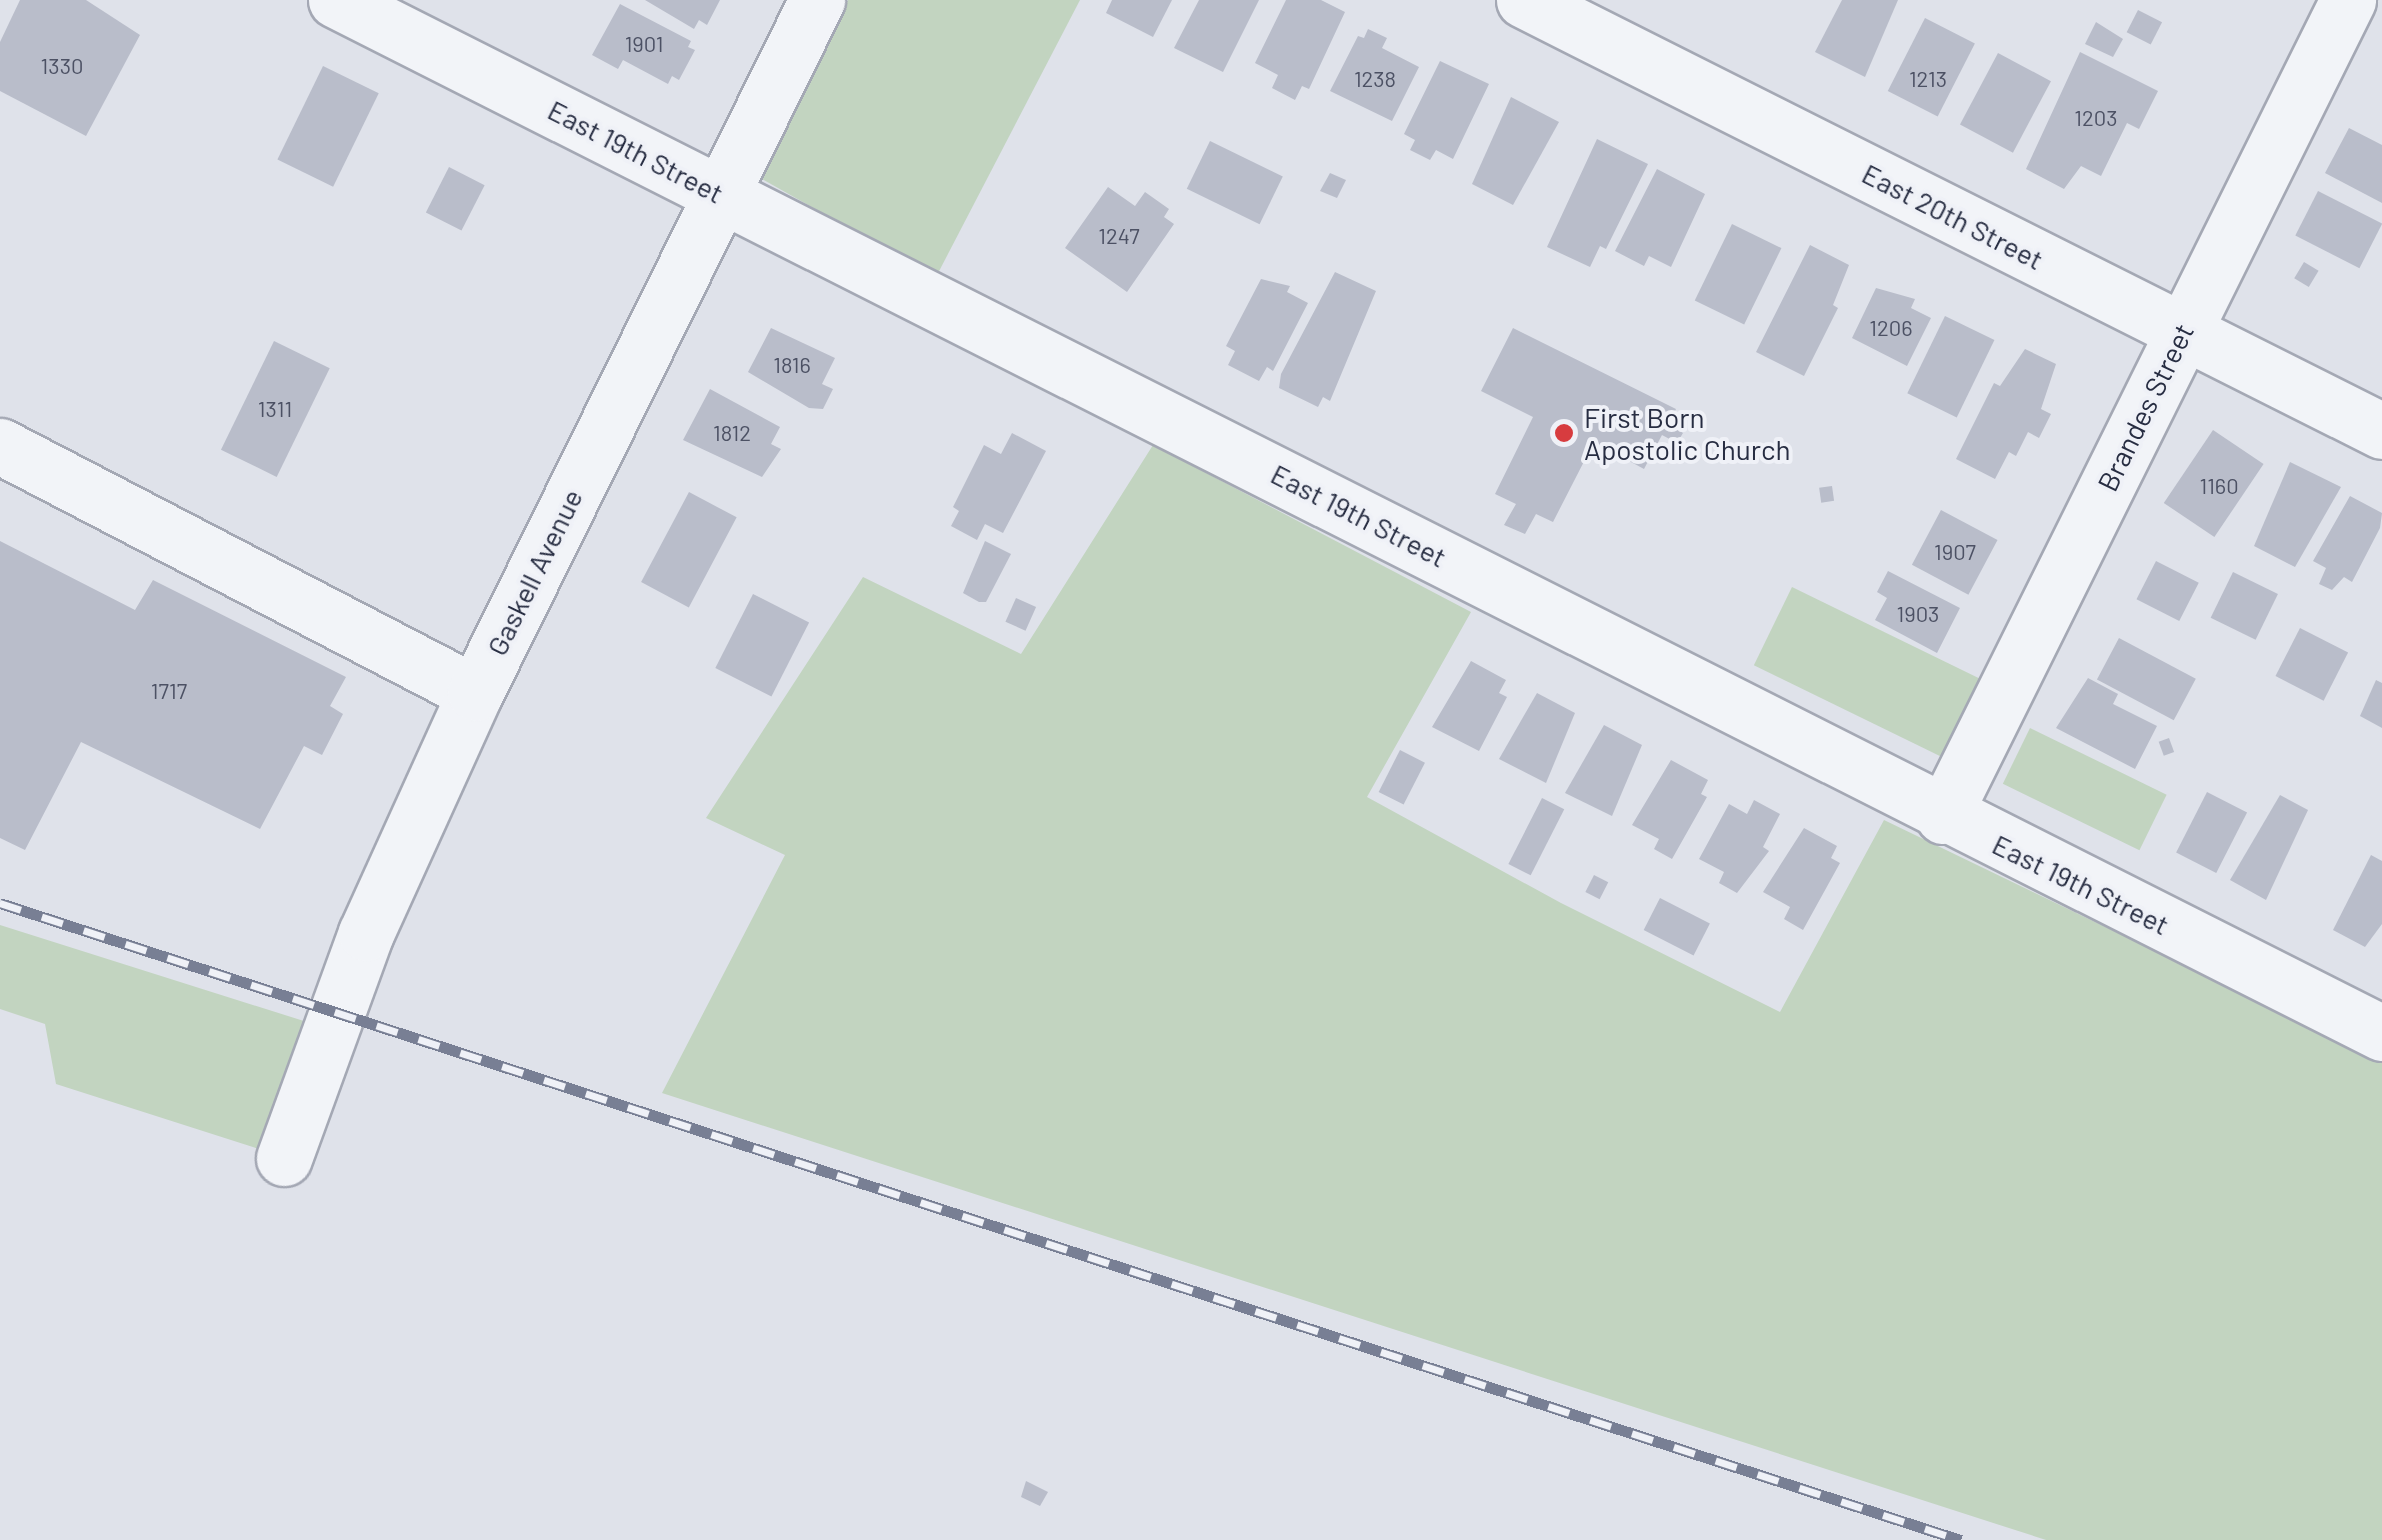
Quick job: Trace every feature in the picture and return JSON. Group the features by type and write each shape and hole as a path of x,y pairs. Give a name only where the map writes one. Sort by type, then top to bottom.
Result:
{"street":[{"name":"East 19th Street","path":"336,0 1943,816 2382,1034"},
{"name":"Gaskell Avenue","path":"284,1158 366,932 474,693 818,0"},
{"name":"East 20th Street","path":"1524,0 2382,431"},
{"name":"Brandes Street","path":"1943,816 2348,0"},
{"path":"0,446 474,693"}],"green space":[{"path":"848,0 1080,0 936,277 762,179"},
{"path":"1153,445 1471,612 1367,797 1561,903 1780,1012 1884,820 2382,1061 2382,1540 2046,1540 662,1093 785,855 706,818 863,577 1021,654"},
{"path":"1792,587 1990,683 1952,762 1754,665"},
{"path":"2030,728 2167,795 2139,850 2003,784"},
{"path":"0,925 307,1022 265,1151 56,1084 45,1024 0,1009"}],"building":[{"path":"20,0 86,0 140,35 86,136 0,91 0,42"},
{"path":"645,0 720,0 707,25 699,20 694,29"},
{"path":"1112,0 1172,0 1153,37 1106,13"},
{"path":"1199,0 1259,0 1223,72 1174,48"},
{"path":"1286,0 1321,0 1345,12 1309,89 1302,86 1295,100 1272,88 1278,75 1255,63"},
{"path":"1842,0 1898,0 1865,77 1815,52"},
{"path":"620,4 691,41 688,47 695,50 679,80 672,76 668,84 623,60 618,69 592,55"},
{"path":"2138,10 2162,22 2151,45 2127,32"},
{"path":"1925,18 1975,43 1938,116 1888,91"},
{"path":"2096,22 2123,39 2113,57 2085,44"},
{"path":"1368,29 1387,38 1382,48 1419,67 1392,121 1330,91 1358,36 1364,38"},
{"path":"2080,52 2158,91 2139,129 2127,123 2101,176 2081,166 2064,189 2026,169"},
{"path":"1998,53 2051,81 2013,153 1960,125"},
{"path":"1440,61 1489,84 1453,159 1436,150 1430,160 1410,150 1415,140 1404,134"},
{"path":"323,66 379,93 333,187 277,159"},
{"path":"1511,97 1559,122 1513,205 1472,184"},
{"path":"2349,128 2382,145 2382,203 2325,173"},
{"path":"1597,139 1648,164 1606,249 1600,246 1590,267 1547,247"},
{"path":"1210,141 1283,177 1260,224 1187,189"},
{"path":"449,167 485,185 461,231 426,212"},
{"path":"1657,169 1705,194 1671,267 1649,256 1644,266 1615,251"},
{"path":"1330,173 1346,180 1337,198 1320,191"},
{"path":"1108,187 1135,206 1145,192 1169,209 1164,217 1174,224 1127,292 1065,248"},
{"path":"2318,191 2382,224 2359,268 2295,236"},
{"path":"1732,224 1781,248 1744,325 1695,300"},
{"path":"1810,245 1849,265 1833,305 1838,308 1804,376 1756,352"},
{"path":"2304,262 2319,271 2309,287 2294,278"},
{"path":"1335,272 1376,291 1330,401 1323,397 1318,407 1279,388 1281,374"},
{"path":"1261,279 1290,286 1287,292 1308,303 1273,371 1267,367 1259,381 1228,365 1235,351 1226,346"},
{"path":"1876,288 1915,299 1911,308 1931,318 1907,366 1852,338"},
{"path":"1945,316 1994,340 1957,417 1907,393"},
{"path":"771,328 835,358 822,384 833,389 823,409 809,408 748,372"},
{"path":"1513,328 1676,409 1669,424 1683,433 1677,443 1662,435 1644,469 1594,442 1553,522 1536,514 1525,534 1504,525 1516,504 1495,494 1533,417 1481,391"},
{"path":"274,341 330,368 277,477 221,450"},
{"path":"2025,349 2056,364 2041,409 2051,414 2039,438 2028,432 2016,456 2009,452 1995,479 1956,459 1994,383 2000,386"},
{"path":"710,389 780,427 771,444 781,449 762,477 683,440"},
{"path":"2213,430 2264,464 2214,537 2164,503"},
{"path":"1012,433 1046,451 1003,533 985,524 977,540 951,526 959,511 953,507 984,445 1001,454"},
{"path":"2290,462 2341,487 2295,567 2254,546"},
{"path":"1832,486 1834,501 1821,503 1819,488"},
{"path":"689,492 737,517 689,607 641,582"},
{"path":"2350,496 2382,513 2380,528 2352,582 2344,577 2332,590 2319,584 2326,568 2313,561"},
{"path":"1941,510 1998,540 1968,595 1912,565"},
{"path":"0,541 135,610 153,580 346,677 330,706 343,714 322,755 304,746 260,829 81,742 25,850 0,838"},
{"path":"985,541 1011,554 986,602 979,602 963,593"},
{"path":"2156,561 2199,583 2179,621 2136,599"},
{"path":"1888,571 1960,608 1937,653 1875,620 1887,598 1877,592"},
{"path":"2233,572 2278,594 2256,640 2211,618"},
{"path":"753,594 809,623 771,697 715,668"},
{"path":"1016,598 1036,607 1026,631 1005,622"},
{"path":"2300,628 2348,653 2324,701 2275,676"},
{"path":"2119,638 2196,679 2174,720 2097,679"},
{"path":"1471,661 1506,680 1499,693 1507,697 1479,751 1432,727"},
{"path":"2088,678 2118,694 2113,704 2157,726 2135,769 2056,728"},
{"path":"2376,680 2382,683 2382,728 2360,716"},
{"path":"1537,693 1575,713 1546,783 1499,759"},
{"path":"1604,725 1642,745 1612,816 1565,793"},
{"path":"2169,738 2174,752 2164,756 2159,742"},
{"path":"1400,750 1425,763 1404,805 1379,792"},
{"path":"1671,760 1708,780 1701,794 1707,797 1672,859 1654,849 1659,839 1632,825"},
{"path":"2207,792 2247,812 2216,873 2176,853"},
{"path":"2280,795 2308,810 2266,900 2230,880"},
{"path":"1542,798 1564,809 1531,875 1508,864"},
{"path":"1754,800 1780,814 1763,847 1769,851 1737,893 1719,883 1724,872 1699,859 1729,804 1747,814"},
{"path":"1804,828 1837,846 1831,858 1840,863 1803,930 1784,919 1790,907 1763,892"},
{"path":"2371,855 2382,861 2382,924 2365,947 2333,930"},
{"path":"1594,875 1608,882 1600,899 1585,892"},
{"path":"1660,898 1710,923 1694,955 1644,930"},
{"path":"1026,1481 1048,1492 1040,1506 1021,1497"}],"railway":[{"path":"0,903 1961,1540"}],"place":[{"name":"First Born Apostolic Church","path":"1564,433"}]}
